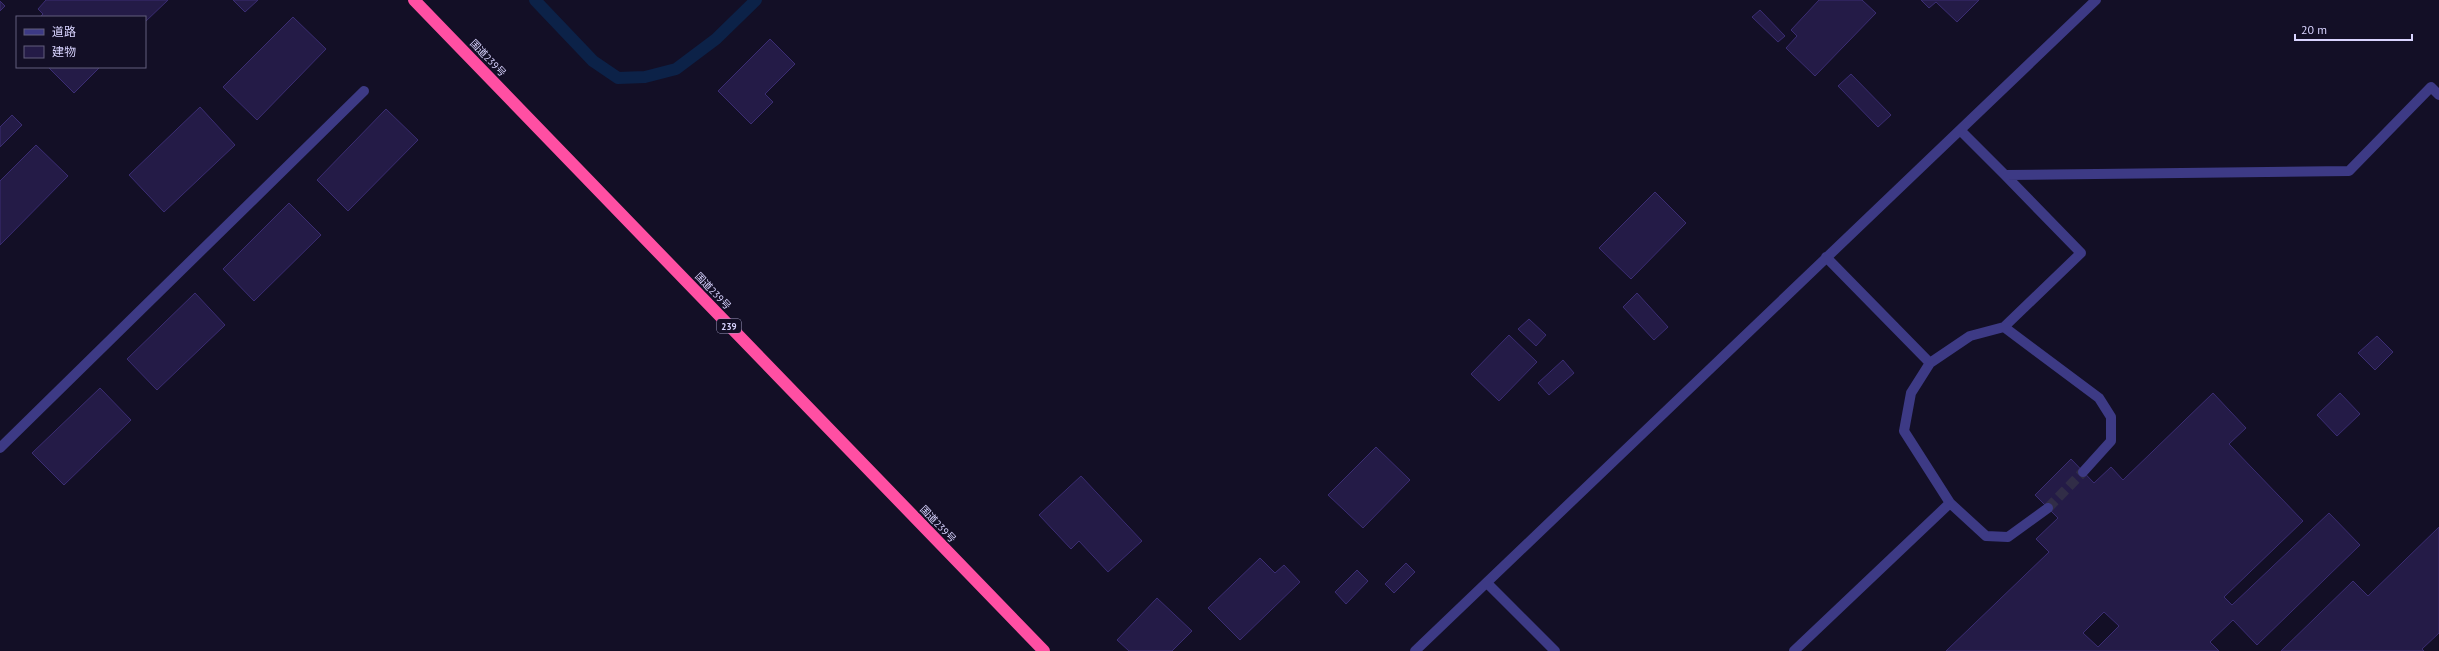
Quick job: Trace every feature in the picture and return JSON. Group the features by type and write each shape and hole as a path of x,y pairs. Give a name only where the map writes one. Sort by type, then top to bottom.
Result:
{"highway":[{"name":"国道239号","path":"414,0 1044,651"}],"street":[{"path":"1415,651 2096,0"},
{"path":"2005,175 2349,171 2431,87 2439,95"},
{"path":"0,448 364,91"},
{"path":"1960,130 2081,253 2004,327 1970,336 1930,363 1911,393 1904,431 1950,503 1986,536 2008,537 2048,508"},
{"path":"1826,257 1930,363"},
{"path":"2004,327 2099,398 2111,417 2111,441 2083,472"},
{"path":"1794,651 1950,503"},
{"path":"1486,583 1555,651"}],"building":[{"path":"46,0 168,0 146,21 146,16 41,16 43,14 38,9"},
{"path":"233,0 258,0 245,12"},
{"path":"1819,0 1862,0 1876,13 1815,76 1786,48 1797,36 1791,30"},
{"path":"1921,0 1979,0 1957,22 1936,2 1929,8"},
{"path":"0,1 5,6 0,11"},
{"path":"1760,10 1785,36 1778,42 1752,17"},
{"path":"293,17 326,49 257,120 223,87"},
{"path":"770,39 795,64 765,94 773,102 751,124 718,91"},
{"path":"49,68 99,68 74,93"},
{"path":"1851,74 1891,115 1878,127 1838,86"},
{"path":"200,107 235,145 164,212 129,175"},
{"path":"386,109 418,140 348,211 317,180"},
{"path":"12,115 22,125 0,147 0,127"},
{"path":"36,145 68,176 0,245 0,181"},
{"path":"1655,192 1686,223 1631,279 1599,248"},
{"path":"289,203 321,235 254,301 223,269"},
{"path":"195,293 225,325 157,390 127,359"},
{"path":"1637,293 1668,327 1654,340 1623,307"},
{"path":"1529,319 1546,335 1536,346 1518,329"},
{"path":"1509,335 1537,362 1499,401 1471,374"},
{"path":"2377,336 2393,352 2375,370 2358,353"},
{"path":"1563,360 1574,373 1549,395 1538,383"},
{"path":"100,388 131,420 64,485 32,453"},
{"path":"2213,393 2246,428 2229,444 2303,521 2224,597 2232,605 2329,513 2360,545 2257,645 2233,620 2210,642 2219,651 1946,651 2049,552 2036,539 2058,518 2035,495 2071,459 2094,483 2111,467 2123,480","holes":["2104,612 2119,626 2098,647 2083,633"]},
{"path":"2340,393 2360,414 2337,436 2317,415"},
{"path":"1376,447 1410,480 1363,528 1328,495"},
{"path":"1081,476 1142,541 1108,572 1079,541 1071,549 1039,515"},
{"path":"2439,527 2439,633 2422,649 2424,651 2281,651 2353,581 2368,596"},
{"path":"1260,558 1275,573 1284,565 1300,582 1240,640 1208,608"},
{"path":"1406,563 1415,572 1394,593 1385,584"},
{"path":"1357,570 1368,581 1346,604 1335,592"},
{"path":"1157,598 1192,631 1172,651 1129,651 1117,640"}],"waterway":[{"path":"535,0 593,61 618,78 645,77 676,69 716,39 756,0"}],"tunnel":[{"path":"2048,508 2083,472"}]}
